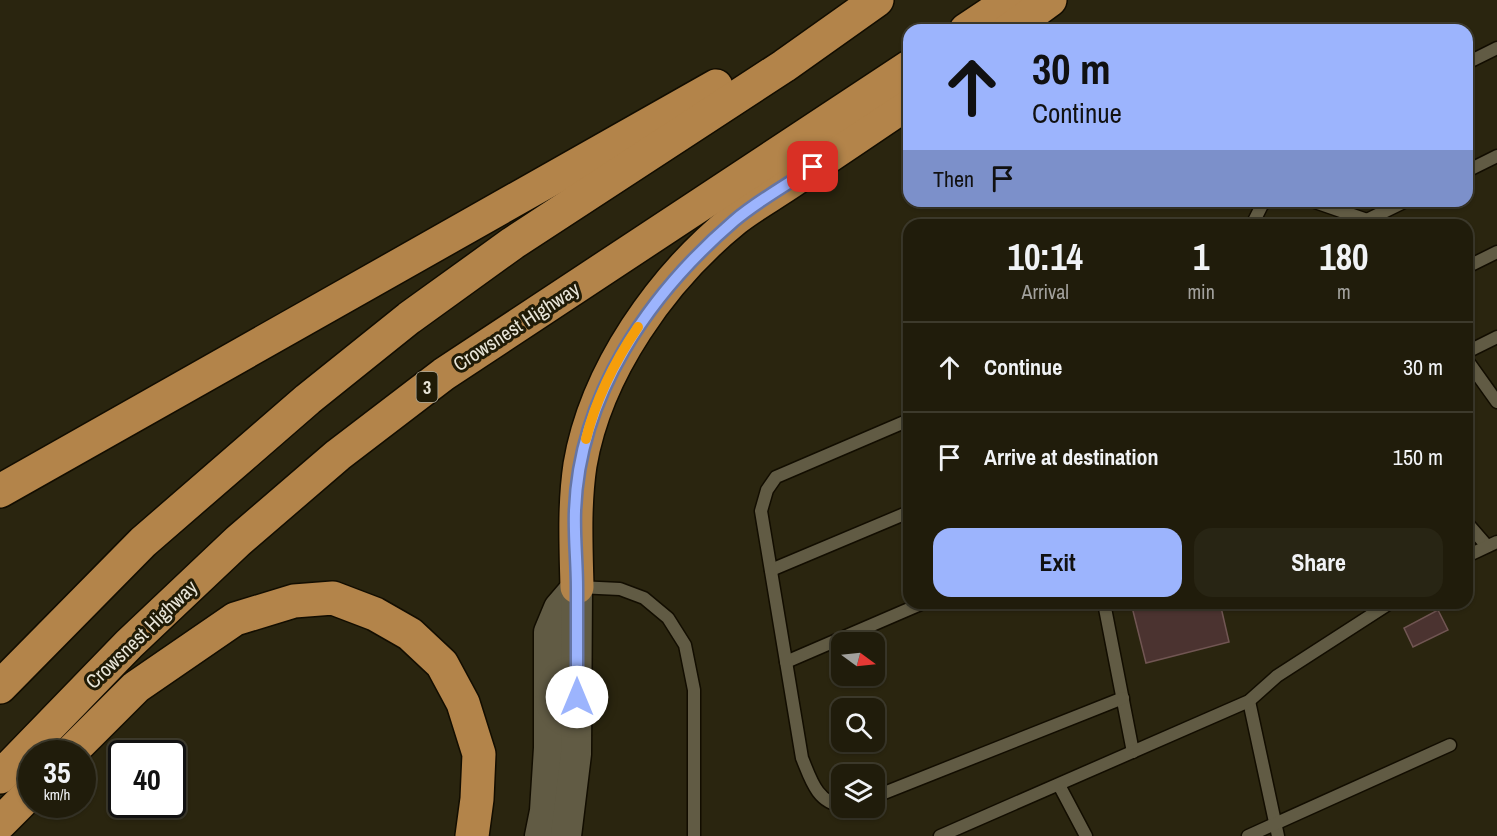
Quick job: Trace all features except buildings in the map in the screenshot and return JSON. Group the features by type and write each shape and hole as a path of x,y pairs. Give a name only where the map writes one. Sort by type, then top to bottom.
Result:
{"highway":[{"path":"0,491 870,0"},
{"path":"0,687 143,542 247,451 409,318 513,243 784,66 877,0"},
{"path":"975,24 1011,0"},
{"path":"1017,24 1050,0"},
{"name":"Crowsnest Highway","path":"0,777 129,644 238,541 338,455 444,374 903,71"},
{"path":"577,587 575,510 580,464 591,420 624,350 657,299 694,258 735,219 903,106"},
{"path":"83,740 136,687 235,619 294,601 333,598 375,614 410,634 442,664 463,703 478,754 477,799 472,836"},
{"path":"0,823 18,805"}],"street":[{"path":"540,836 545,810 549,748 549,632 559,608 577,587"},
{"path":"566,836 576,754 577,587"}],"lane":[{"path":"1473,60 1497,48"},
{"path":"1473,168 1497,156"},
{"path":"1328,207 1359,219"},
{"path":"1376,219 1396,207"},
{"path":"1473,264 1497,252"},
{"path":"1473,349 1497,337"},
{"path":"1473,368 1497,402"},
{"path":"831,802 818,794 802,758 761,512 767,490 776,477 903,423"},
{"path":"771,570 903,515"},
{"path":"1473,528 1492,544 1473,553"},
{"path":"577,587 620,589 644,598 668,618 685,645 694,690 694,836"},
{"path":"786,662 909,609"},
{"path":"1105,609 1133,752"},
{"path":"940,836 1249,701 1277,676 1381,609"},
{"path":"885,793 1123,698"},
{"path":"1249,701 1276,830"},
{"path":"1248,836 1276,830 1450,746"},
{"path":"1059,784 1086,836"}],"slow traffic":[{"path":"586,439 591,420 610,376 638,327"}],"route":[{"path":"577,697 575,510 580,464 591,420 610,376 629,341 657,299 694,258 735,219 813,167"}]}
